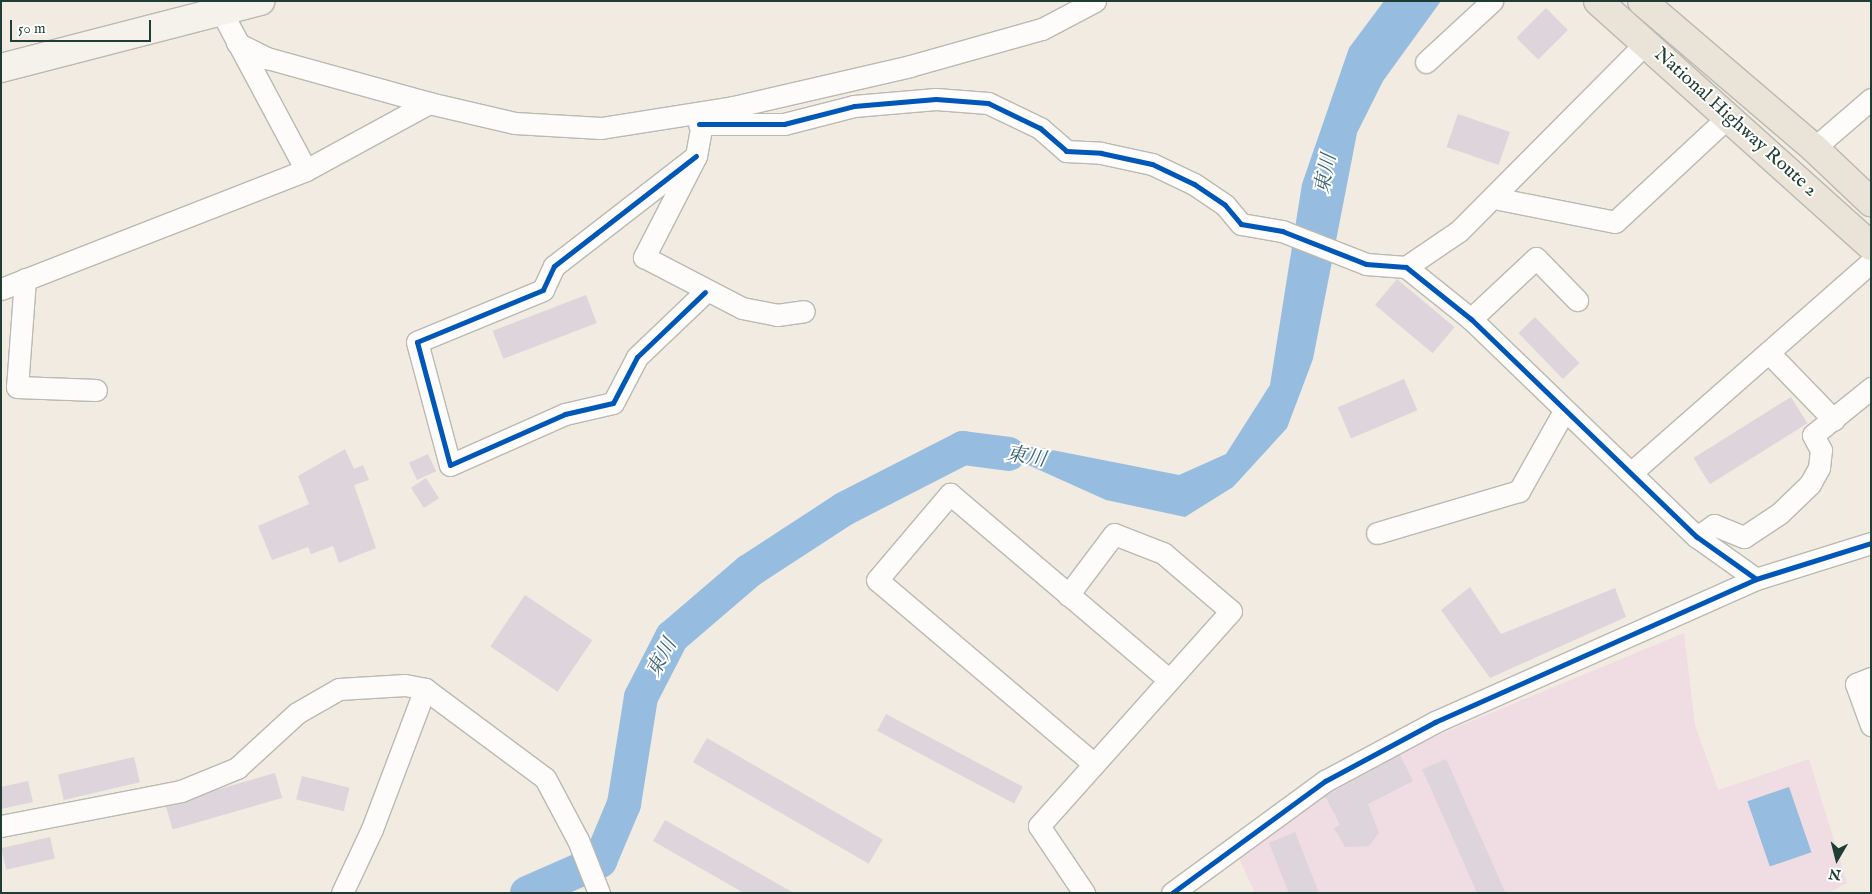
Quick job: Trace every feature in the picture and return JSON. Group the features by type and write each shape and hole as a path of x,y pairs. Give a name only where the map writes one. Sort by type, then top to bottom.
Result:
{"highway":[{"name":"National Highway Route 2","path":"1598,1 1871,246"},
{"name":"National Highway Route 2","path":"1642,1 1814,148 1871,202"}],"street":[{"path":"1,68 219,6 260,1"},
{"path":"237,43 266,58 429,103 515,123 601,128 702,118 910,66 1033,31 1074,16 1094,1"},
{"path":"1426,62 1492,1"},
{"path":"219,6 306,170"},
{"path":"1406,266 1459,231 1494,198 1645,44"},
{"path":"702,118 784,124 854,106 936,99 988,103 1040,128 1066,151 1101,153 1152,164 1194,184 1225,205 1240,224 1282,231 1366,264 1406,266 1471,318 1564,411 1632,472 1697,537 1756,579"},
{"path":"1814,148 1871,99"},
{"path":"1,289 306,170 429,103"},
{"path":"1494,198 1615,222 1728,117"},
{"path":"702,118 696,156 644,257 705,292 768,313 804,311"},
{"path":"696,156 554,266 543,290 417,342 450,465 565,414 613,402 637,357 705,292"},
{"path":"1471,318 1536,258 1577,300"},
{"path":"1632,472 1871,262"},
{"path":"25,279 17,388 96,390"},
{"path":"1768,353 1834,420"},
{"path":"1697,537 1714,525 1744,537 1780,513 1810,484 1819,468 1821,450 1813,435 1834,420 1871,388"},
{"path":"1377,533 1518,491 1564,411"},
{"path":"1093,763 877,580 950,494 1169,680"},
{"path":"1068,595 1114,534 1163,553 1231,612 1093,763 1039,826 1084,893"},
{"path":"1172,893 1325,781 1369,755 1756,579 1871,543"},
{"path":"1871,678 1856,684 1871,726"},
{"path":"1,826 182,791 237,768 297,713 339,689 405,685 425,690 545,778 578,840 599,893"},
{"path":"342,893 372,829 425,690"}],"shaded area":[{"path":"1684,633 1695,725 1718,790 1809,759 1847,883 1828,893 1255,893 1237,854 1330,787 1407,748"}],"water":[{"path":"1384,1 1441,1 1383,81 1357,133 1313,359 1287,428 1233,487 1185,517 1106,500 1015,459 963,448 1037,447 1179,475 1226,454 1270,385 1302,184 1349,48"},
{"path":"1789,787 1811,852 1770,867 1747,801"}],"building":[{"path":"1546,8 1568,30 1538,60 1516,38"},
{"path":"1458,114 1510,132 1499,165 1447,147"},
{"path":"1397,279 1454,327 1433,353 1375,305"},
{"path":"586,295 597,323 503,359 493,331"},
{"path":"1535,317 1579,363 1563,379 1518,333"},
{"path":"1404,379 1417,410 1351,438 1338,407"},
{"path":"1791,397 1807,423 1710,484 1693,458"},
{"path":"345,449 354,469 363,465 369,480 354,485 376,548 339,563 333,546 311,554 308,547 272,560 258,526 309,504 298,476"},
{"path":"428,454 436,471 417,480 409,463"},
{"path":"426,478 439,498 424,508 411,488"},
{"path":"1470,587 1501,634 1615,588 1626,617 1490,678 1441,610"},
{"path":"525,595 592,640 557,692 490,646"},
{"path":"886,714 1023,787 1014,804 877,731"},
{"path":"707,738 883,840 869,864 693,762"},
{"path":"1400,755 1413,781 1368,804 1379,833 1369,846 1345,847 1334,828 1340,825 1325,796"},
{"path":"134,757 140,782 64,800 58,775"},
{"path":"1446,759 1505,892 1477,893 1422,770"},
{"path":"275,773 282,798 173,829 165,804"},
{"path":"302,776 350,788 344,811 296,799"},
{"path":"28,781 33,802 1,809 1,787"},
{"path":"665,820 794,893 744,893 653,841"},
{"path":"1295,832 1319,893 1289,893 1269,843"},
{"path":"50,837 55,858 6,870 1,848"}],"waterway":[{"name":"東川","path":"527,893 600,861 624,804 641,697 672,637 749,571 844,509 963,448 1009,454"}],"cycle path":[{"path":"699,124 784,124 854,106 936,99 988,103 1040,128 1066,151 1101,153 1152,164 1194,184 1225,205 1241,224 1282,231 1366,264 1406,267 1471,319 1697,537 1756,579"},
{"path":"696,156 554,266 543,290 417,342 450,465 565,414 613,403 637,357 705,292"},
{"path":"1172,893 1325,781 1435,722 1756,579 1871,543"}]}
